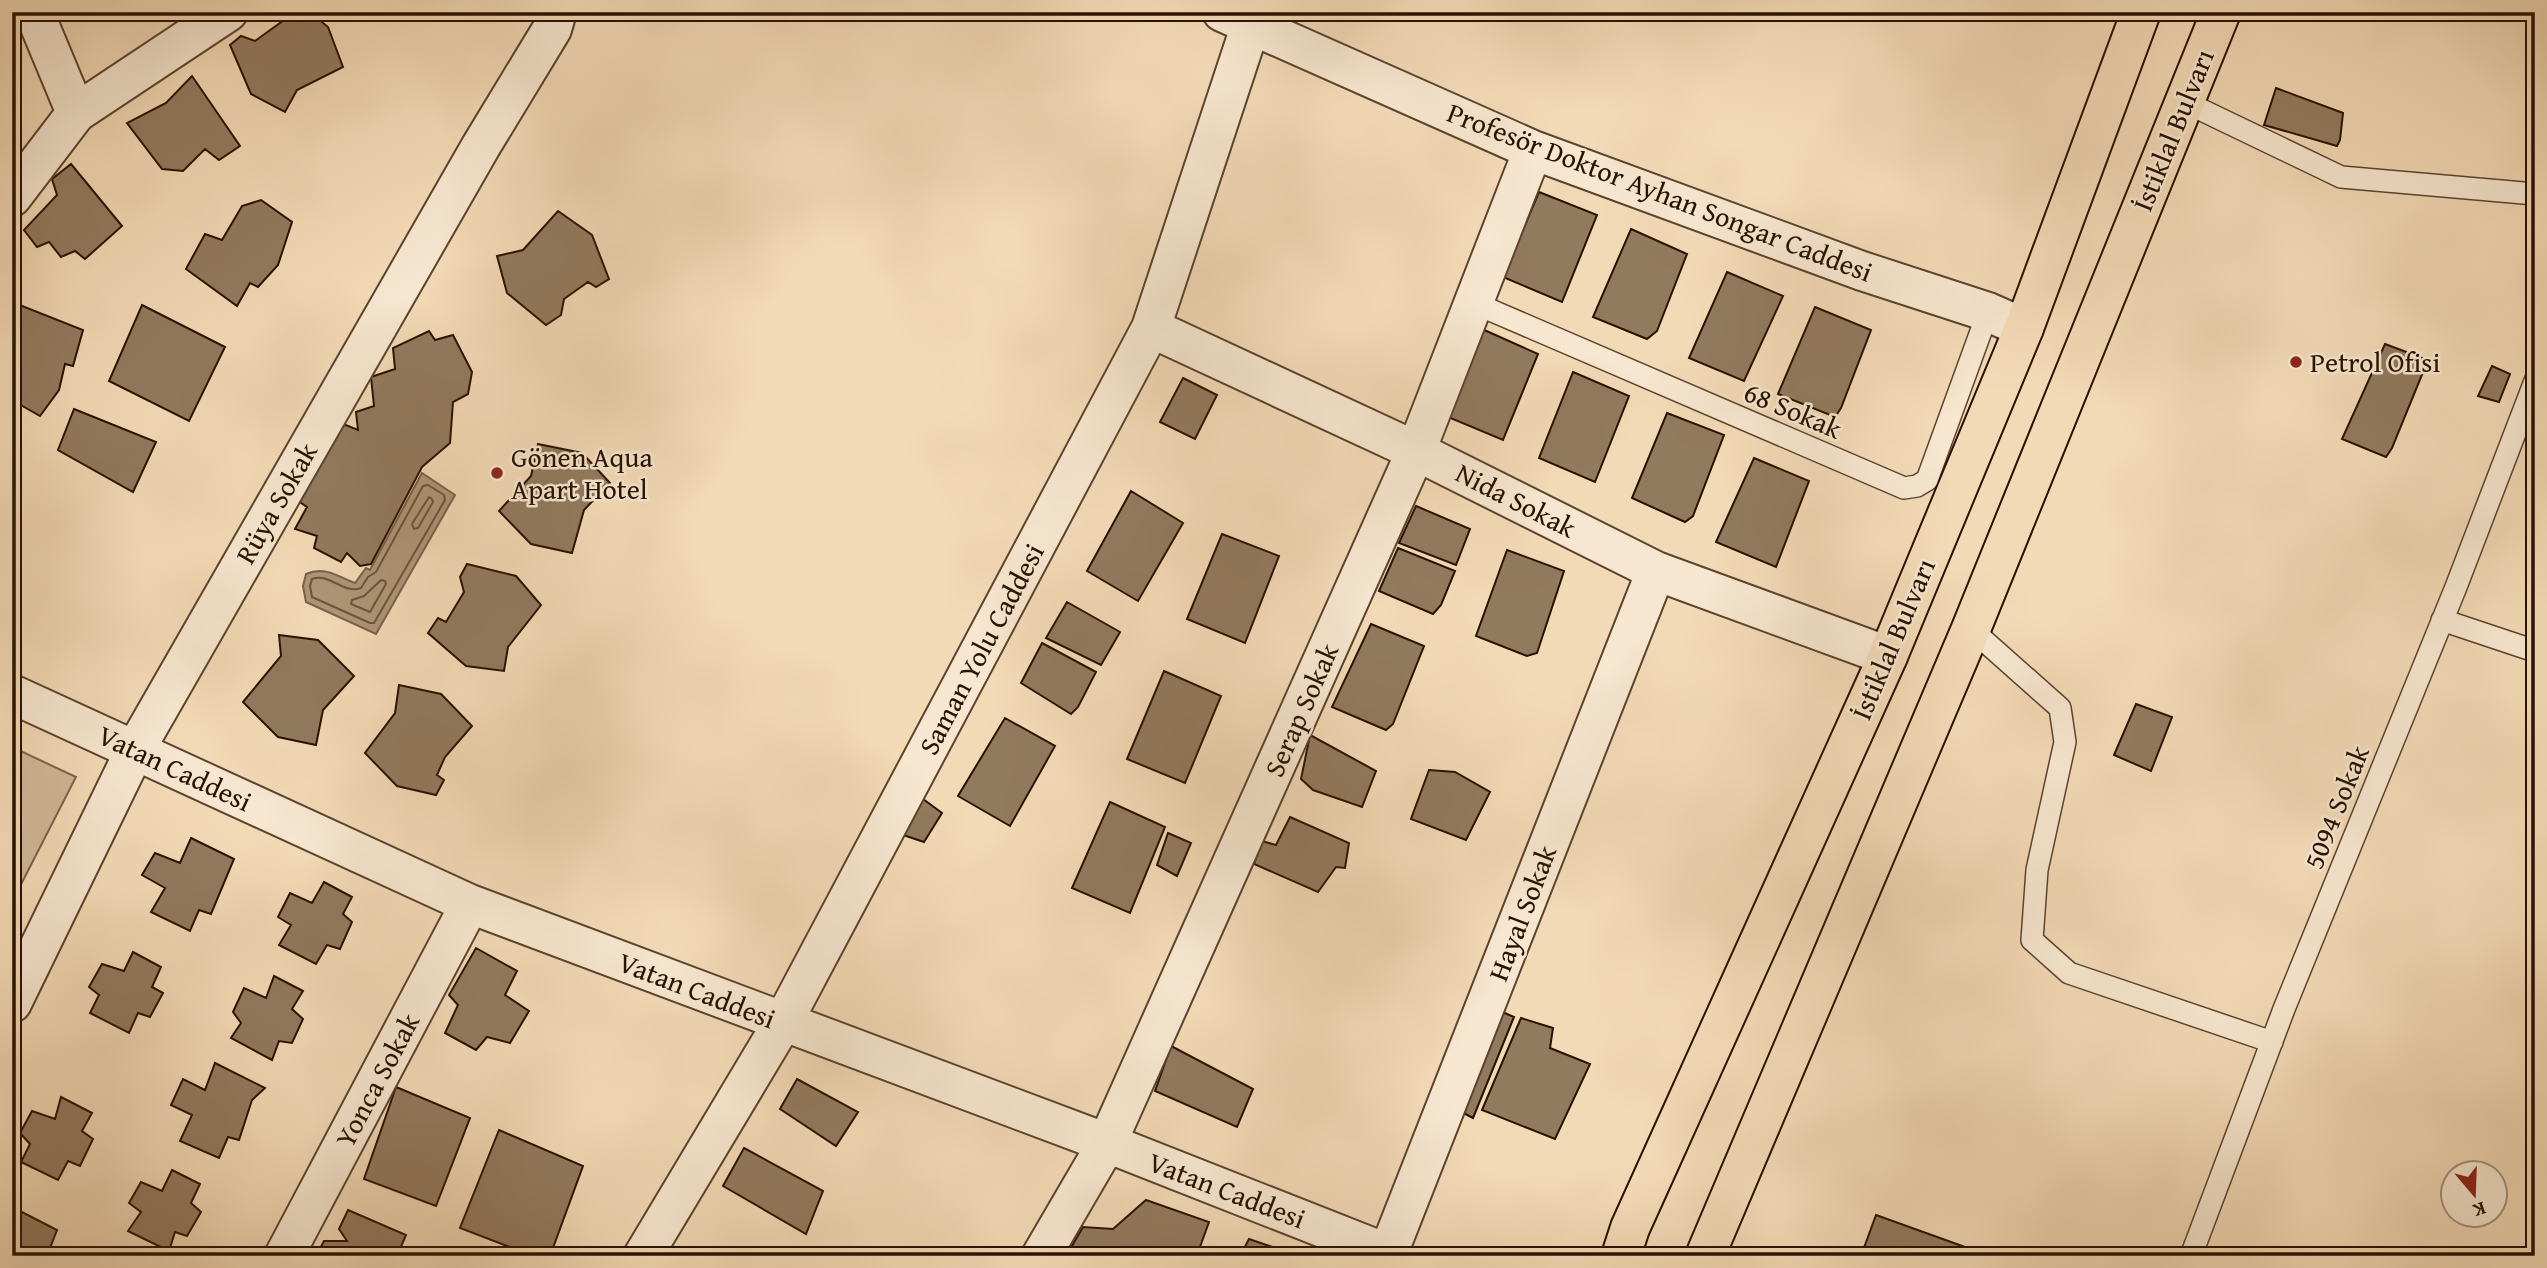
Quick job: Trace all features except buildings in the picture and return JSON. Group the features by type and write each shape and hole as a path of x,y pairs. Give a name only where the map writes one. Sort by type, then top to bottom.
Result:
{"main road":[{"name":"İstiklal Bulvarı","path":"1621,1256 1630,1228 1888,656 2024,328 2141,12"},
{"name":"İstiklal Bulvarı","path":"1705,1256 1971,629 2221,12"}],"street":[{"path":"34,12 76,113"},
{"path":"12,197 76,113 228,12"},
{"name":"Rüya Sokak","path":"12,1003 135,750 474,159 552,29 557,12"},
{"name":"Profesör Doktor Ayhan Songar Caddesi","path":"1242,16 1534,150 1862,271 1988,312 2024,328"},
{"name":"Saman Yolu Caddesi","path":"643,1256 783,1022 1151,328 1242,16"},
{"name":"Serap Sokak","path":"1041,1256 1107,1143 1416,451 1534,150"},
{"name":"Nida Sokak","path":"1151,328 1416,451 1656,570 1888,656"},
{"name":"Hayal Sokak","path":"1390,1255 1656,570"},
{"name":"Vatan Caddesi","path":"12,694 470,904 1107,1143 1390,1255"},
{"name":"Yonca Sokak","path":"284,1256 470,904"}],"lane":[{"path":"2185,102 2342,177 2535,194"},
{"name":"68 Sokak","path":"1474,303 1904,488 1917,486 1927,480 1988,312"},
{"name":"5094 Sokak","path":"2191,1256 2272,1042 2535,381"},
{"path":"2442,620 2535,651"},
{"path":"1971,629 2060,708 2065,742 2037,870 2032,940 2069,972 2272,1042"}],"shaded area":[{"path":"12,747 76,777 12,902"}],"water":[{"path":"422,473 455,495 376,634 306,602 303,586 306,574 325,571 355,583 366,568 370,570"}],"place":[{"name":"Petrol Ofisi","path":"2296,362"},
{"name":"Gönen Aqua Apart Hotel","path":"497,473"}]}
